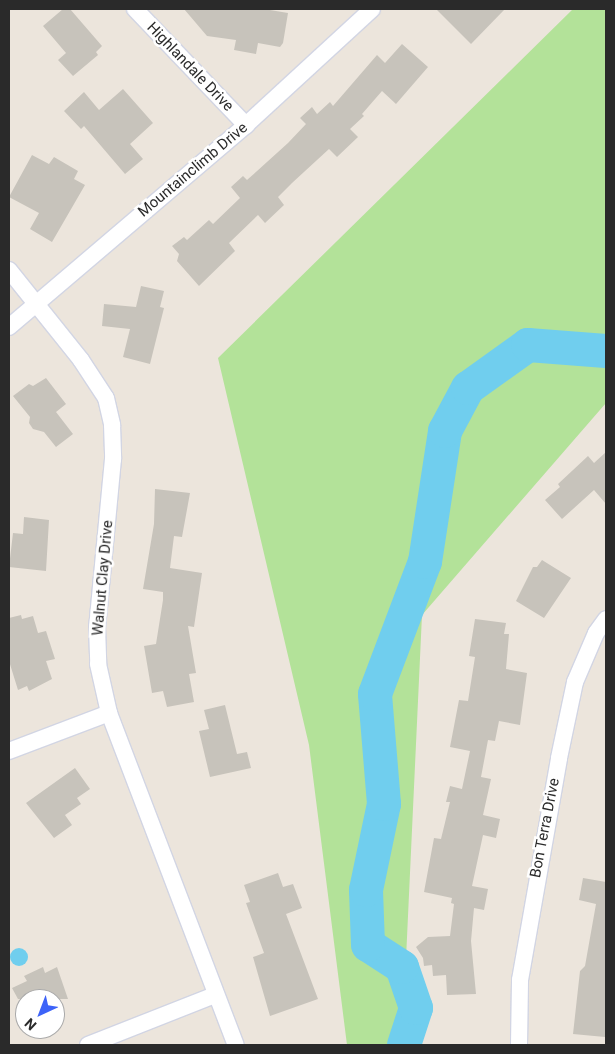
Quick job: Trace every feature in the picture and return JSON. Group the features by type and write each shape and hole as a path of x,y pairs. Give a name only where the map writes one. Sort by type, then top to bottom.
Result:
{"street":[{"name":"Highlandale Drive","path":"135,9 246,125"},
{"name":"Mountainclimb Drive","path":"9,326 246,125 372,9"},
{"name":"Walnut Clay Drive","path":"9,270 37,303 106,398 112,425 108,530 97,628 98,664 109,713 215,996 236,1045"},
{"name":"Bon Terra Drive","path":"519,1045 520,980 559,758 575,682 596,634 606,619"},
{"path":"9,751 109,713"},
{"path":"88,1045 215,996"}],"green space":[{"path":"573,9 606,9 606,403 422,615 402,1045 347,1045 309,745 218,358"}],"water":[{"path":"15,948 23,948 28,953 26,964 15,966 10,961 10,953"}],"building":[{"path":"63,9 70,9 102,46 96,52 98,55 73,76 58,60 66,53 43,26"},
{"path":"184,9 264,9 288,13 283,43 280,47 258,43 256,54 234,50 236,40 207,36"},
{"path":"436,9 505,9 471,44"},
{"path":"402,44 428,67 396,104 382,91 362,114 364,116 350,129 358,137 337,157 329,149 292,183 278,197 284,205 265,223 258,215 229,243 235,251 199,286 177,261 179,254 172,246 184,237 187,240 209,220 213,224 240,198 231,187 243,176 247,180 288,143 306,124 300,118 312,107 317,114 330,102 333,106 377,55 385,63"},
{"path":"123,89 153,123 130,144 143,159 125,174 84,126 81,129 64,111 84,92 99,110"},
{"path":"32,155 49,164 54,157 78,171 74,179 85,185 52,242 30,229 39,213 9,197"},
{"path":"141,286 164,291 160,307 164,308 150,364 123,357 130,329 102,326 104,304 136,307"},
{"path":"46,378 66,404 56,412 73,434 56,447 44,432 33,429 29,423 30,417 13,396 29,384 33,386"},
{"path":"606,452 606,504 594,490 562,519 545,500 560,487 558,484 588,456 594,463"},
{"path":"155,489 190,493 182,537 174,536 170,568 202,573 194,627 188,626 196,673 189,674 194,702 167,707 163,691 152,693 144,646 156,644 163,600 163,592 143,589 154,524"},
{"path":"24,517 49,520 46,571 9,567 13,533 23,534"},
{"path":"542,560 571,578 544,618 516,601 533,567 537,567"},
{"path":"21,615 22,619 33,616 38,633 46,631 55,659 46,661 52,679 29,691 27,686 18,690 9,661 9,618"},
{"path":"475,619 506,623 504,634 509,634 506,669 527,673 520,725 499,721 495,741 488,740 481,777 491,779 483,815 500,819 496,838 483,835 472,886 488,889 484,910 474,908 471,941 476,994 447,995 446,975 433,976 432,965 424,966 423,958 416,947 428,937 450,936 454,904 451,903 452,898 424,892 434,838 441,839 450,802 446,802 450,786 462,789 470,751 450,747 459,700 468,701 475,657 469,656"},
{"path":"225,705 237,754 247,752 251,768 210,777 199,731 209,729 204,710"},
{"path":"75,768 90,789 77,798 81,804 65,815 72,825 54,838 26,803"},
{"path":"278,873 283,887 293,884 302,908 286,914 318,999 270,1016 253,957 264,953 246,903 250,902 244,885"},
{"path":"583,878 606,882 605,1037 573,1034 580,971 585,966 596,904 579,900"},
{"path":"43,967 45,973 57,967 65,989 15,989 15,994 12,988 27,981 24,976"}],"waterway":[{"path":"404,1045 416,1008 402,967 368,945 366,890 384,804 375,694 425,562 445,431 468,388 528,345 606,351"}]}
